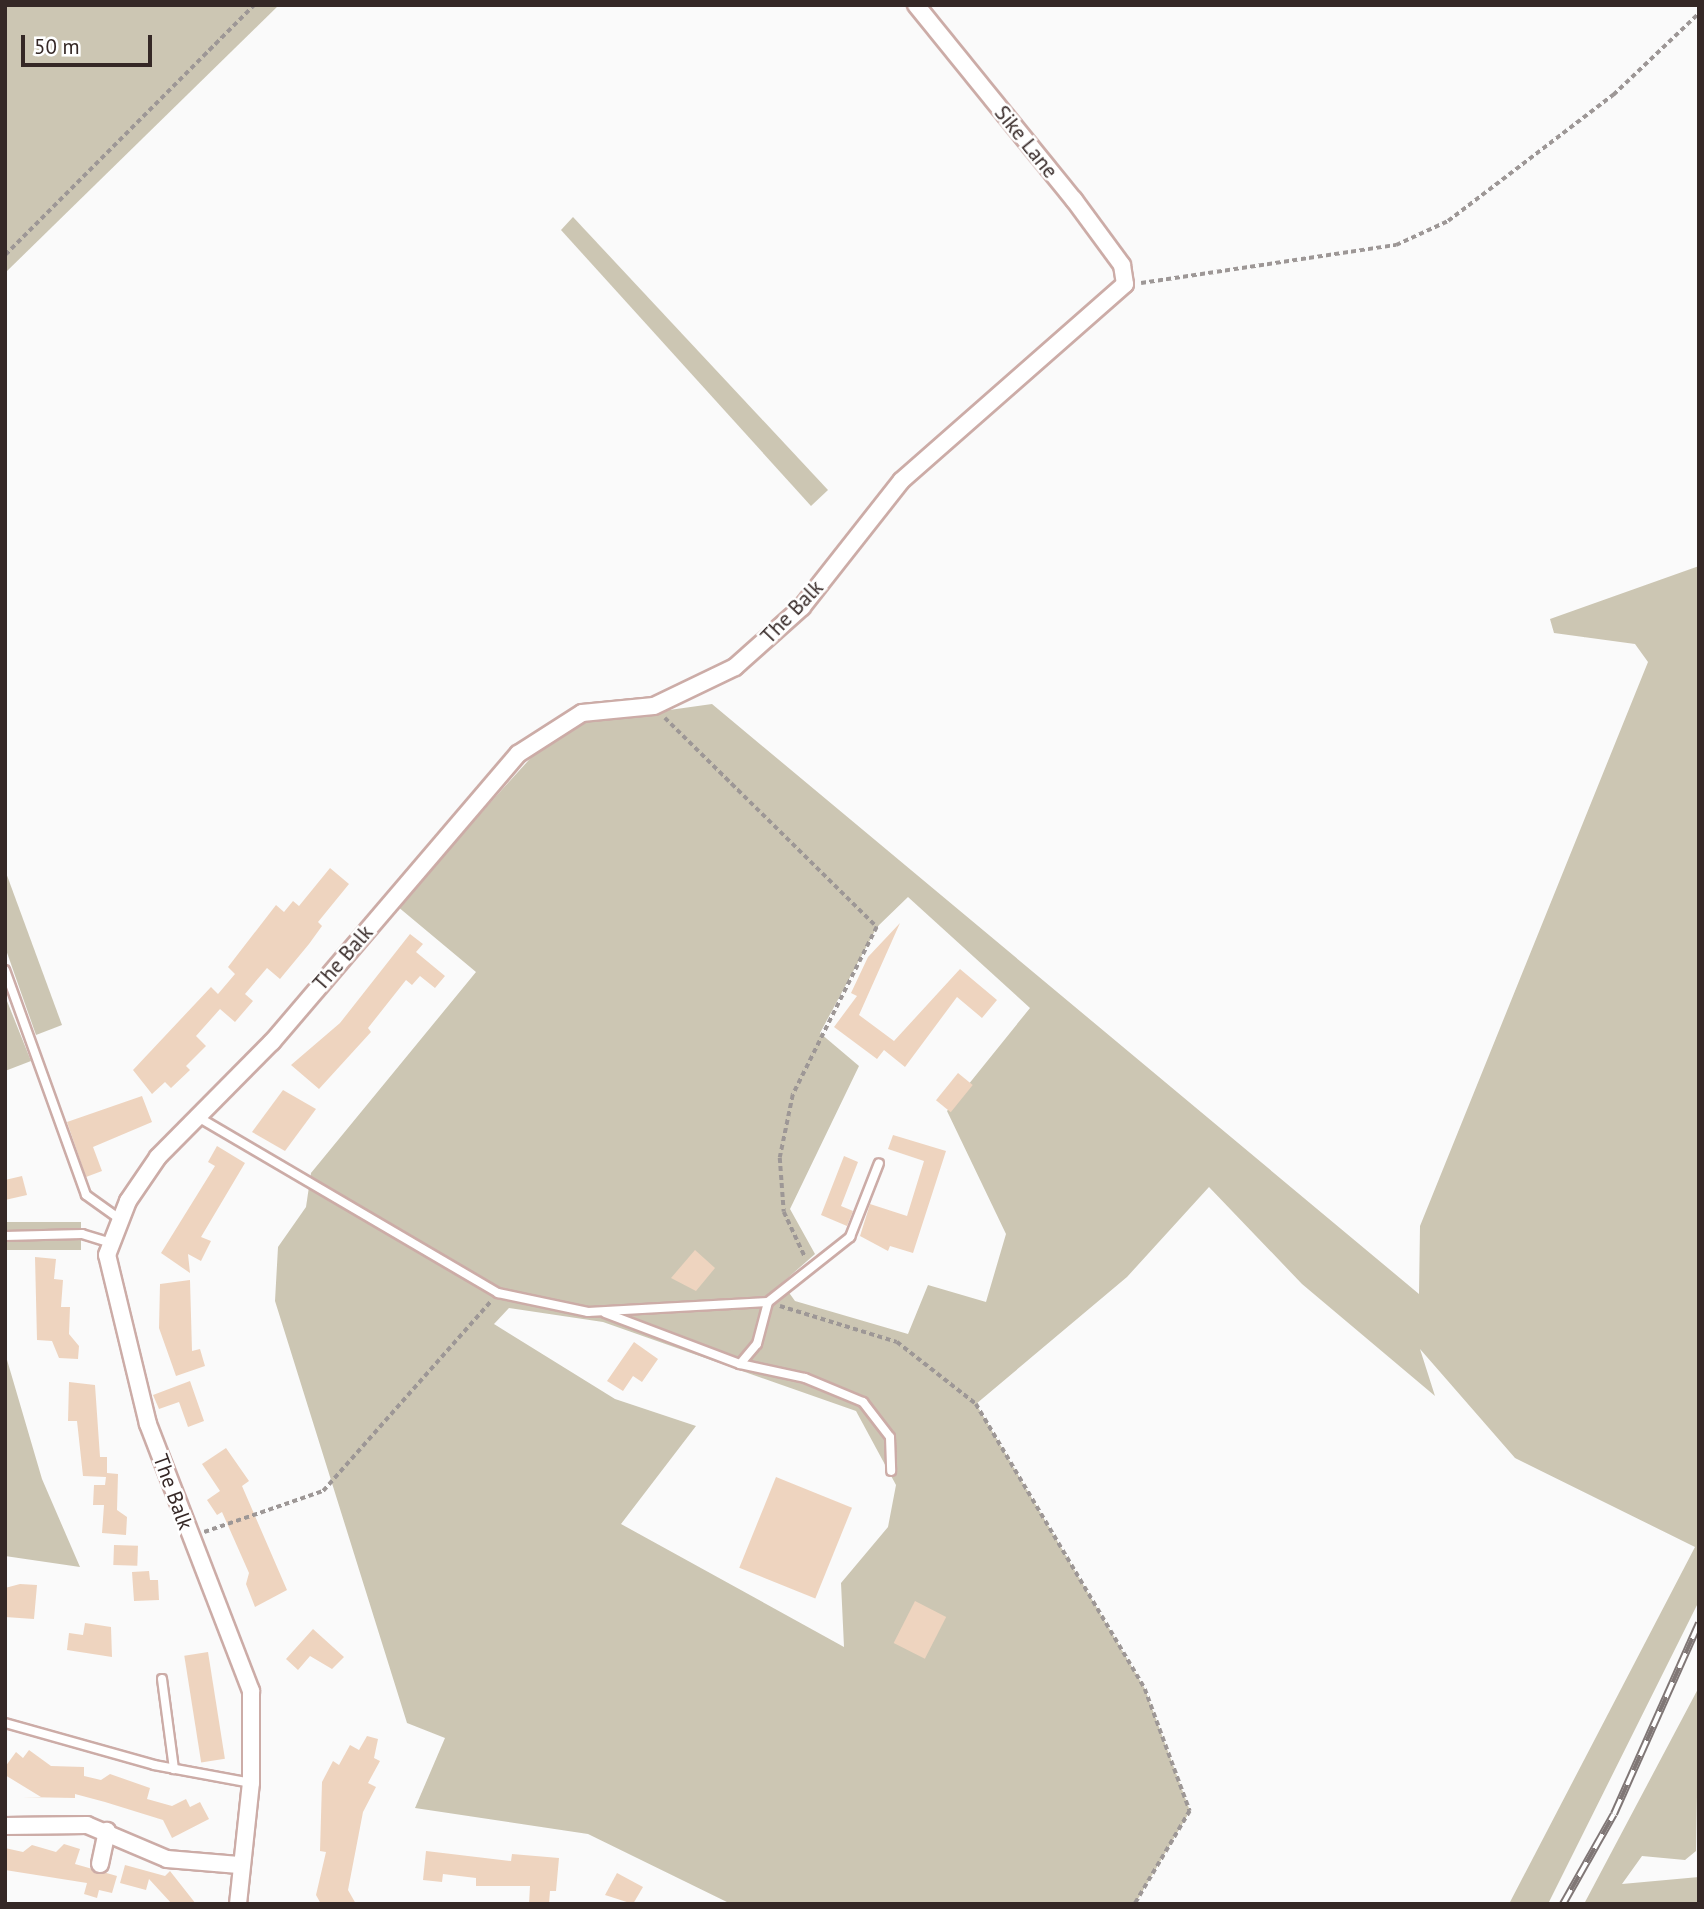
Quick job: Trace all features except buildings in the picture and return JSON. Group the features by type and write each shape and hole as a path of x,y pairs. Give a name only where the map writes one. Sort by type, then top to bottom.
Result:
{"street":[{"name":"Sike Lane","path":"916,5 1074,200 1122,265 1125,284"},
{"name":"The Balk","path":"238,1904 239,1865 251,1783 251,1691 189,1537 148,1424 110,1286 112,1242 142,1178 195,1115 272,1042 518,754 582,713 654,706 735,667 782,628 901,481 1125,284"},
{"path":"5,1826 87,1825 167,1858 239,1865"},
{"path":"100,1864 107,1831"}],"lane":[{"path":"5,970 86,1195 121,1220"},
{"path":"195,1115 498,1293 602,1312 740,1364 816,1381 863,1402 890,1437 891,1471"},
{"path":"602,1312 768,1302 812,1271 856,1229 879,1163"},
{"path":"5,1236 82,1234 112,1242"},
{"path":"740,1364 757,1344 768,1302"},
{"path":"162,1679 174,1769"},
{"path":"5,1723 174,1769 251,1783"}],"path":[{"path":"5,255 254,5"},
{"path":"1125,284 1295,265 1396,245 1448,221 1613,95 1699,13"},
{"path":"654,706 760,818 877,927 809,1056 793,1095 780,1158 784,1212 812,1271"},
{"path":"189,1537 323,1491 498,1293"},
{"path":"768,1302 897,1342 976,1404 1145,1689 1190,1811 1135,1904"}],"shaded area":[{"path":"5,5 279,5 5,273"},
{"path":"573,217 828,490 811,506 561,230"},
{"path":"1699,566 1699,1601 1548,1904 1509,1904 1695,1547 1515,1458 1420,1349 1435,1396 1302,1284 1209,1187 1127,1277 976,1404 1145,1689 1190,1811 1135,1904 731,1904 588,1834 415,1808 445,1738 407,1723 275,1301 278,1247 306,1207 311,1173 476,972 397,906 546,741 584,722 712,704 1419,1294 1420,1226 1648,662 1635,644 1554,633 1550,619","holes":["908,897 1030,1008 947,1111 1006,1234 986,1302 928,1285 908,1334 795,1301 782,1283 815,1254 790,1209 859,1066 820,1033 877,927","509,1308 603,1322 856,1411 896,1485 888,1527 841,1583 844,1647 621,1524 696,1426 615,1399 494,1324"]},
{"path":"5,870 62,1025 36,1035 5,947"},
{"path":"5,996 31,1061 5,1071"},
{"path":"5,1222 81,1222 81,1250 5,1250"},
{"path":"5,1353 42,1479 80,1567 5,1556"},
{"path":"1699,1687 1696,1851 1685,1860 1642,1856 1622,1884 1699,1877 1699,1904 1584,1904"}],"railway":[{"path":"1563,1904 1614,1814 1699,1623"}]}
